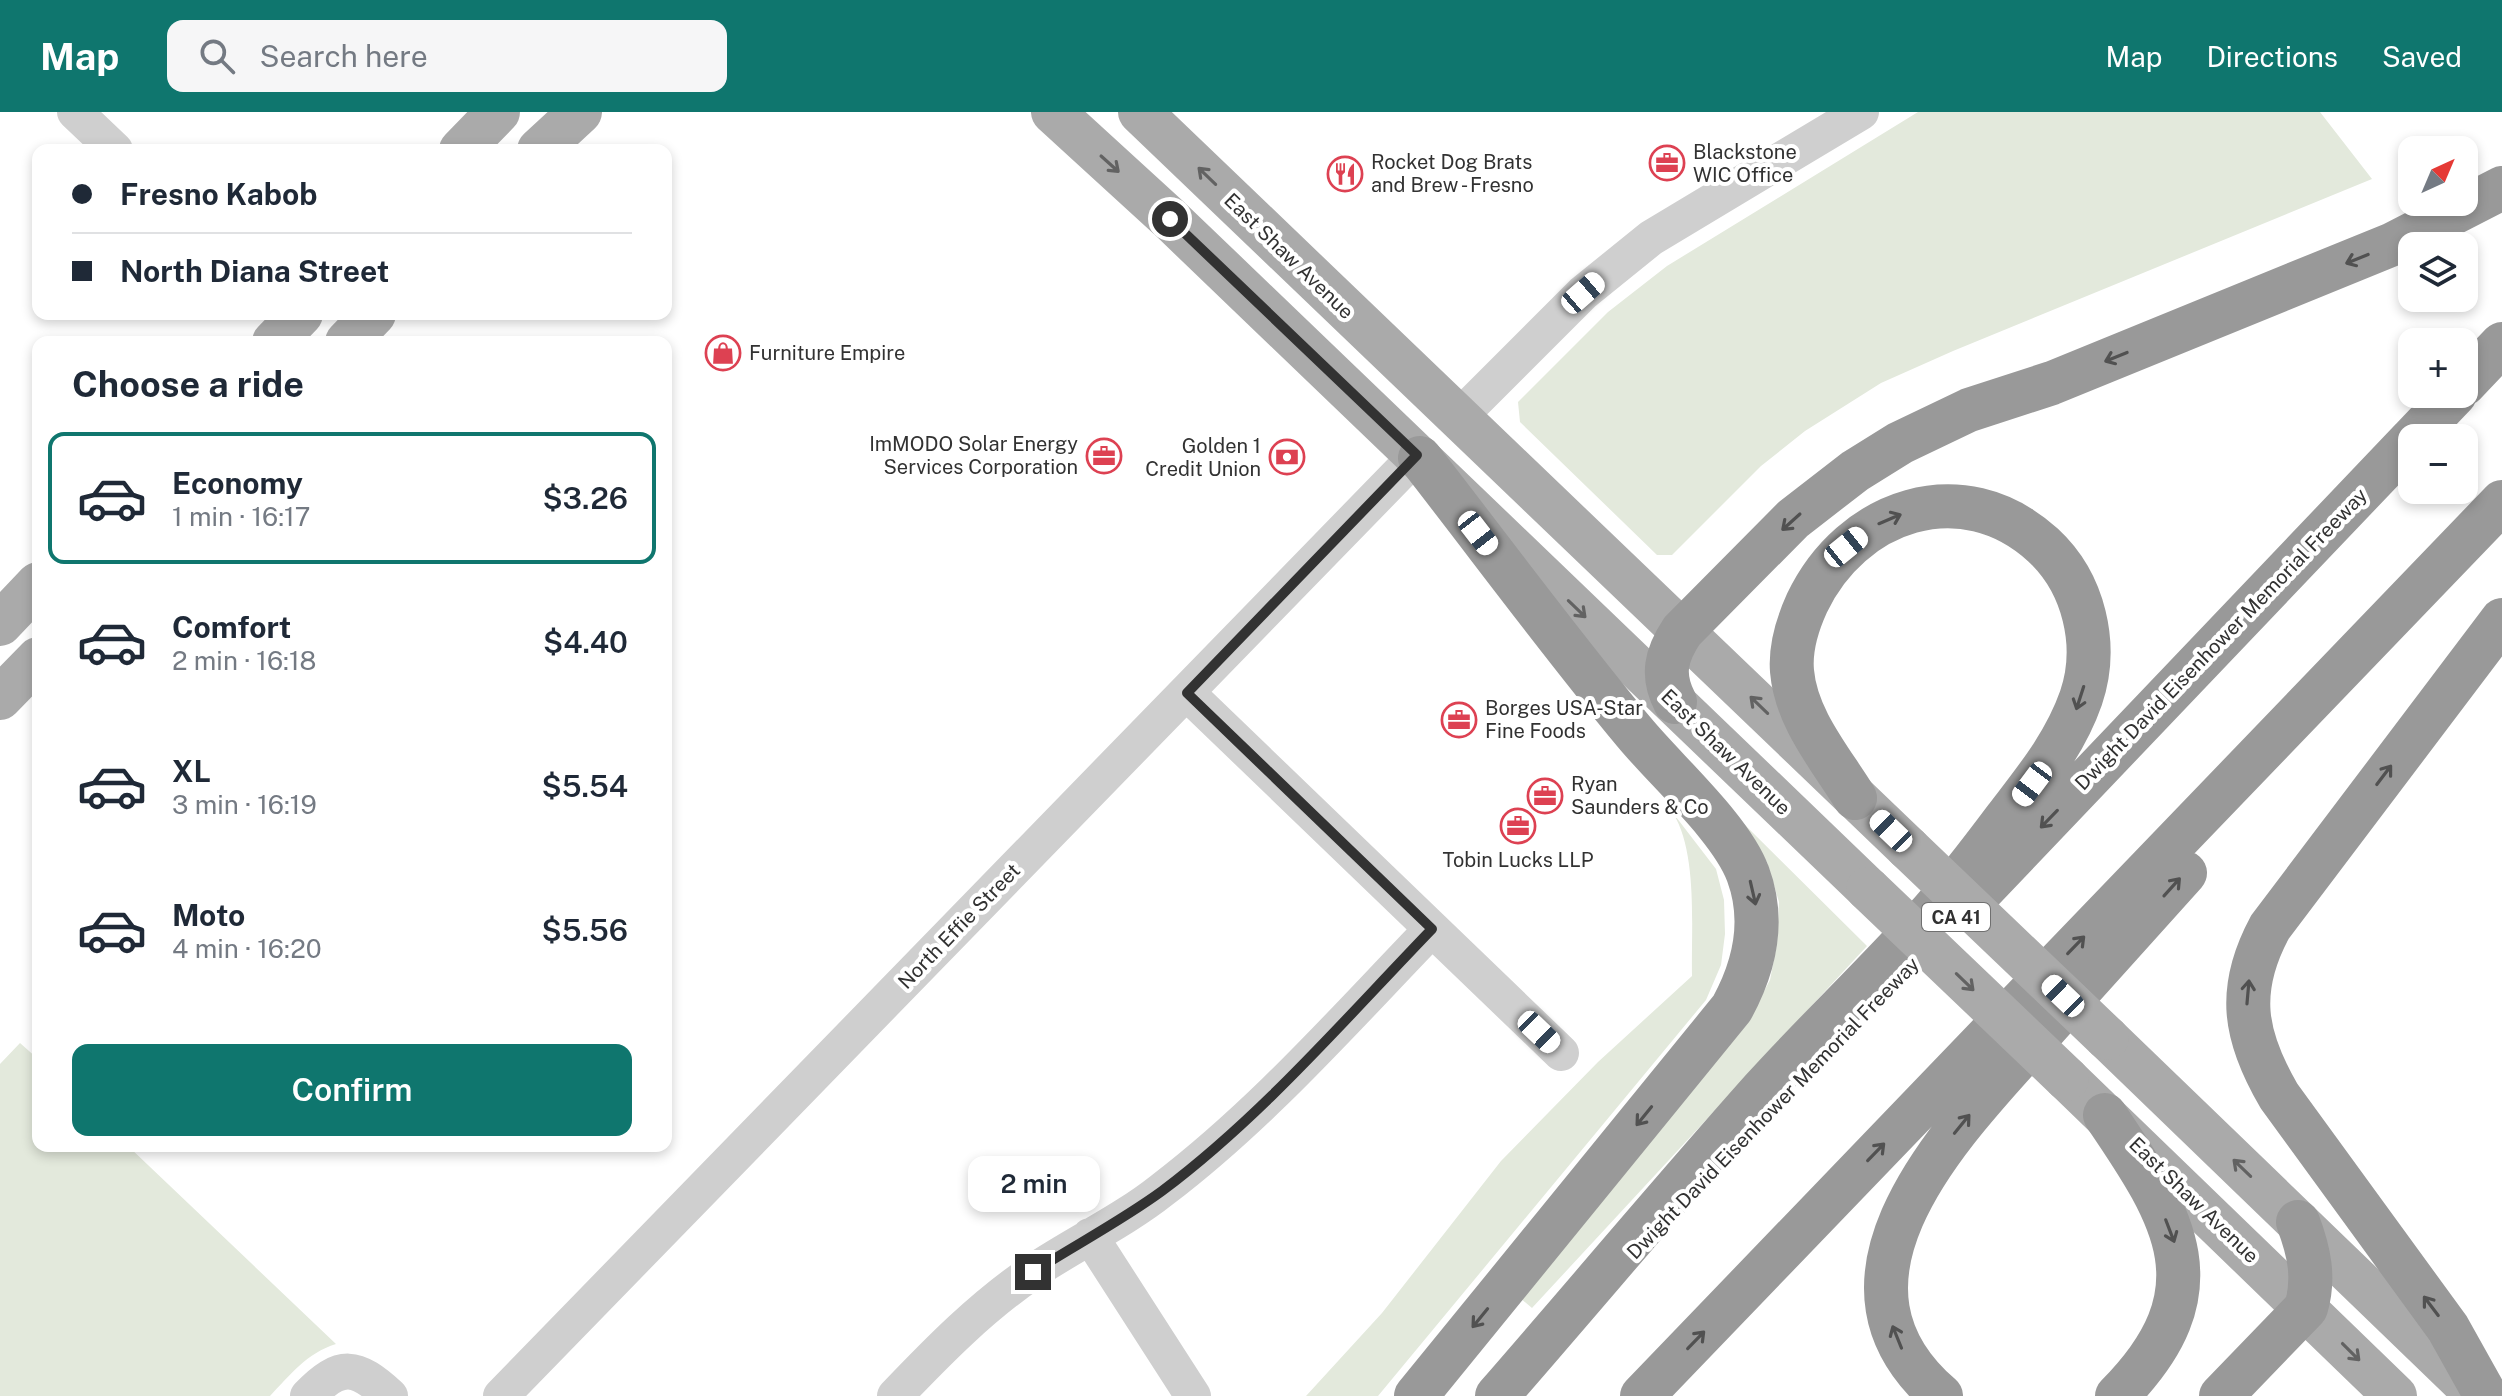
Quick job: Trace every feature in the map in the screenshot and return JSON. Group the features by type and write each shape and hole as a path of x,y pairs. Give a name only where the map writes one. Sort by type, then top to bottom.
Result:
{"highway":[{"path":"1675,702 1666,681 1665,669 1673,645 1682,631 1793,519 1833,487 1900,443 1969,410 2052,383 2393,244 2502,188"},
{"path":"2478,369 2502,344"},
{"name":"Dwight David Eisenhower Memorial Freeway","path":"2426,424 2441,408"},
{"name":"Dwight David Eisenhower Memorial Freeway","path":"1498,1396 2398,453"},
{"path":"1416,1396 1732,1008 1745,985 1757,932 1756,902 1748,873 1735,849 1634,732 1418,456"},
{"path":"1642,1396 2502,502"},
{"path":"1498,1396 1764,1088 1931,912 1974,860 2065,737 2086,677 2086,621 2079,594 2055,558 2029,534 2010,522 1964,508 1938,506 1911,510 1867,530 1846,547 1816,585 1796,632 1792,650 1794,684 1807,721 1855,798"},
{"path":"1941,1396 1921,1379 1896,1339 1886,1293 1886,1265 1896,1229 1930,1166 1984,1097 2292,754 2502,514"},
{"path":"2486,1396 2448,1328 2279,1096 2263,1068 2247,1008 2252,968 2270,927 2502,620"},
{"path":"2105,1115 2154,1193 2173,1237 2179,1272 2169,1325 2152,1355 2117,1396"},
{"path":"2221,1396 2306,1308 2310,1295 2310,1264 2308,1246 2298,1222"}],"main road":[{"path":"467,144 500,112"},
{"path":"491,144 500,112"},
{"path":"545,144 580,112"},
{"name":"East Shaw Avenue","path":"1053,112 1418,456 2395,1396"},
{"name":"East Shaw Avenue","path":"1140,112 2478,1396"},
{"path":"353,336 368,320"},
{"path":"1293,337 1335,339 1431,426 1439,427 1458,418"},
{"path":"1418,456 1430,449 1459,457 1515,509 1682,631"},
{"path":"0,624 32,590"},
{"path":"0,698 32,665"}],"street":[{"path":"75,112 109,144"},
{"path":"1458,418 1583,293 1651,238 1861,112"},
{"name":"North Effie Street","path":"501,1396 1418,456"},
{"path":"1187,693 1561,1053"},
{"path":"895,1396 975,1316 1033,1272 1160,1193 1255,1112 1432,929"},
{"path":"1090,1236 1193,1396"},
{"path":"308,1396 326,1378 348,1371 368,1376 390,1396"}],"shaded area":[{"path":"1918,112 2320,112 2372,179 1881,383 1805,431 1761,466 1672,555 1657,555 1520,422 1518,402 1608,312 1667,266"},
{"path":"1673,813 1716,869 1724,900 1725,934 1721,965 1706,1000 1378,1396 1306,1396 1382,1313 1501,1161 1598,1062 1692,976 1690,870 1681,830"},
{"path":"1743,823 1867,946 1532,1308 1520,1298 1746,1025 1770,980 1777,944 1779,902 1767,862"},
{"path":"20,1043 32,1054 32,1152 134,1152 336,1344 308,1359 270,1396 0,1396 0,1064"}],"place":[{"name":"Blackstone WIC Office","path":"1667,163"},
{"name":"Rocket Dog Brats and Brew - Fresno","path":"1345,174"},
{"name":"Furniture Empire","path":"723,353"},
{"name":"ImMODO Solar Energy Services Corporation","path":"1104,456"},
{"name":"Golden 1 Credit Union","path":"1287,457"},
{"name":"Borges USA-Star Fine Foods","path":"1459,720"},
{"name":"Ryan Saunders & Co","path":"1545,796"},
{"name":"Tobin Lucks LLP","path":"1518,826"}],"route":[{"path":"1033,1272 1160,1193 1214,1148 1255,1112 1432,929 1187,693 1417,455 1170,219"}]}
